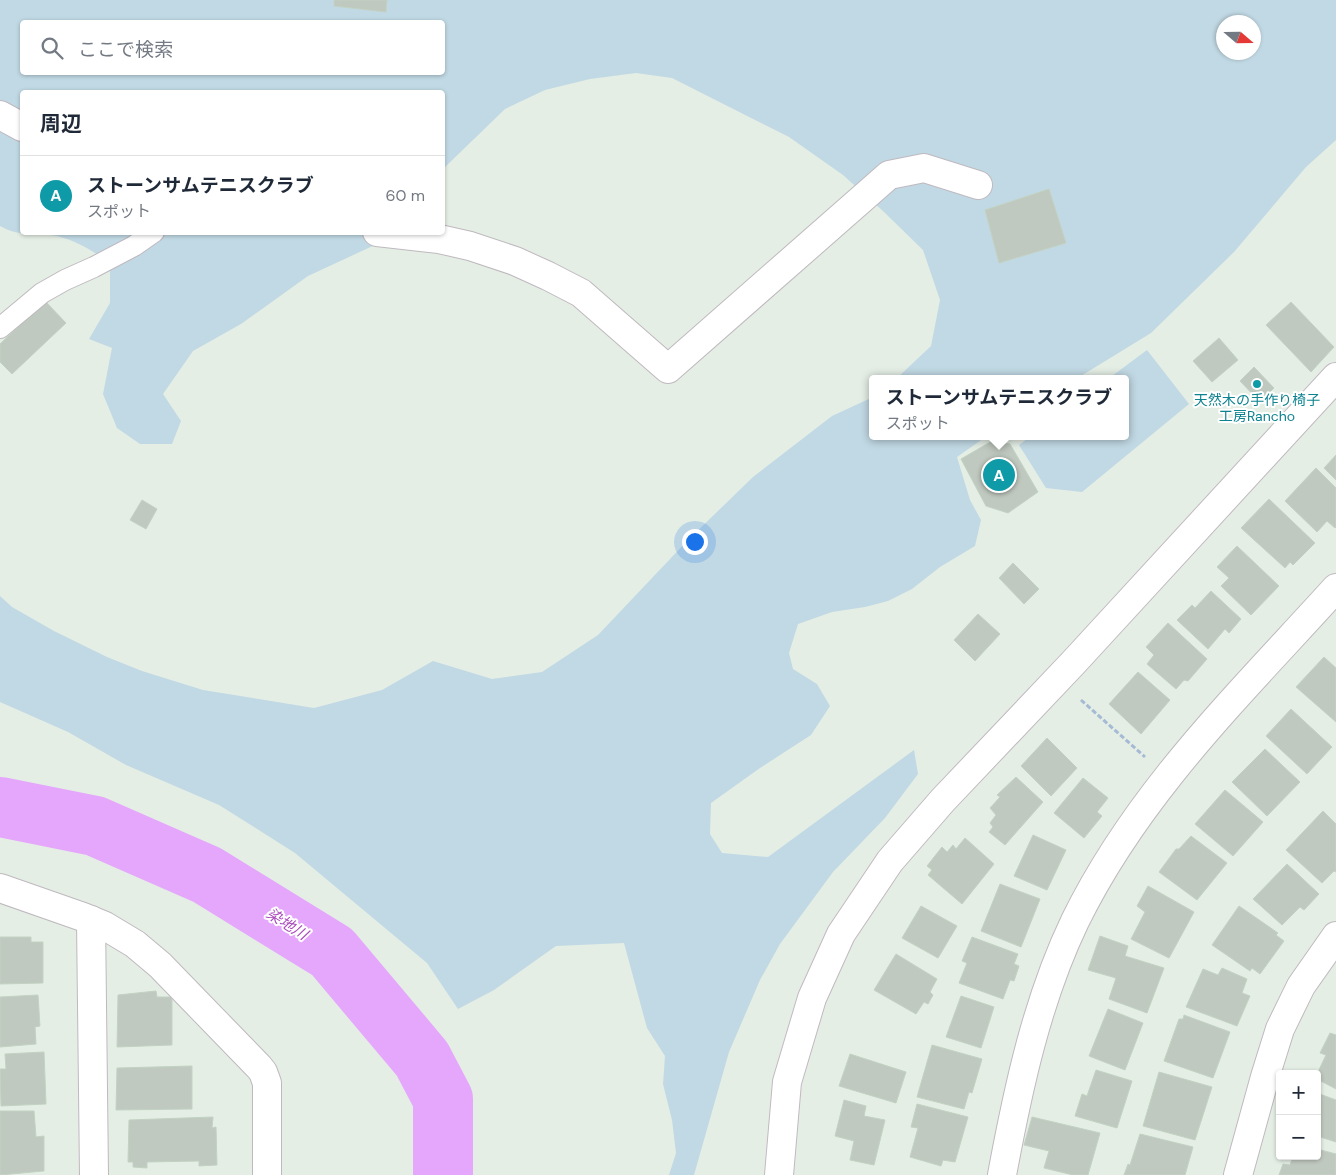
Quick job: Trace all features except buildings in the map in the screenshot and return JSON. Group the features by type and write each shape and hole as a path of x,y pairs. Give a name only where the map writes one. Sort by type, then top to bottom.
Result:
{"street":[{"path":"0,115 20,126"},
{"path":"404,235 439,239 470,246 523,264 581,293 668,369 889,175 924,168 978,185"},
{"path":"779,1175 787,1082 812,998 840,934 890,861 943,800 1068,669 1336,378"},
{"path":"1002,1175 1022,1078 1042,1007 1075,922 1097,880 1143,807 1190,748 1336,588"},
{"path":"0,888 91,920 135,944 156,961 263,1072 267,1083 267,1175"},
{"path":"91,920 94,1175"},
{"path":"1238,1175 1264,1077 1280,1029 1301,986 1336,936"}],"lane":[{"path":"0,328 42,293 134,246 150,235"}],"path":[{"path":"1091,709 1143,756"}],"shaded area":[{"path":"0,0 1336,0 1336,140 1306,167 1234,252 1151,333 1083,375 900,375 931,346 940,300 923,250 843,175 789,137 672,78 636,73 590,79 545,90 505,109 445,167 445,90 20,90 20,233 0,226"},
{"path":"49,235 385,235 377,244 308,276 241,324 193,351 163,394 181,421 172,444 140,444 117,428 103,394 112,348 89,339 110,303 110,263 85,247 64,238"},
{"path":"1147,350 1189,404 1082,492 1046,488 1019,445 1026,440 1129,440 1129,375 1113,375"},
{"path":"869,399 869,440 981,440 957,457 970,500 981,520 975,546 940,567 912,589 888,601 832,612 798,624 789,653 793,669 817,684 830,706 811,735 711,803 710,834 722,853 768,857 914,750 918,774 885,818 833,872 780,944 760,980 729,1052 694,1175 669,1175 676,1153 672,1120 663,1084 665,1056 647,1028 624,943 556,946 494,990 458,1009 427,963 295,853 219,805 126,765 68,732 0,702 0,596 12,607 54,631 107,657 142,671 203,690 314,708 382,690 433,661 492,679 542,672 598,635 688,540 753,477 832,416"}],"waterway":[{"name":"染地川","path":"0,807 95,826 207,875 332,952 422,1059 443,1099 443,1175"}],"place":[{"name":"天然木の手作り椅子 工房Rancho","path":"1257,384"},
{"name":"ストーンサムテニスクラブ","path":"999,475"}]}
